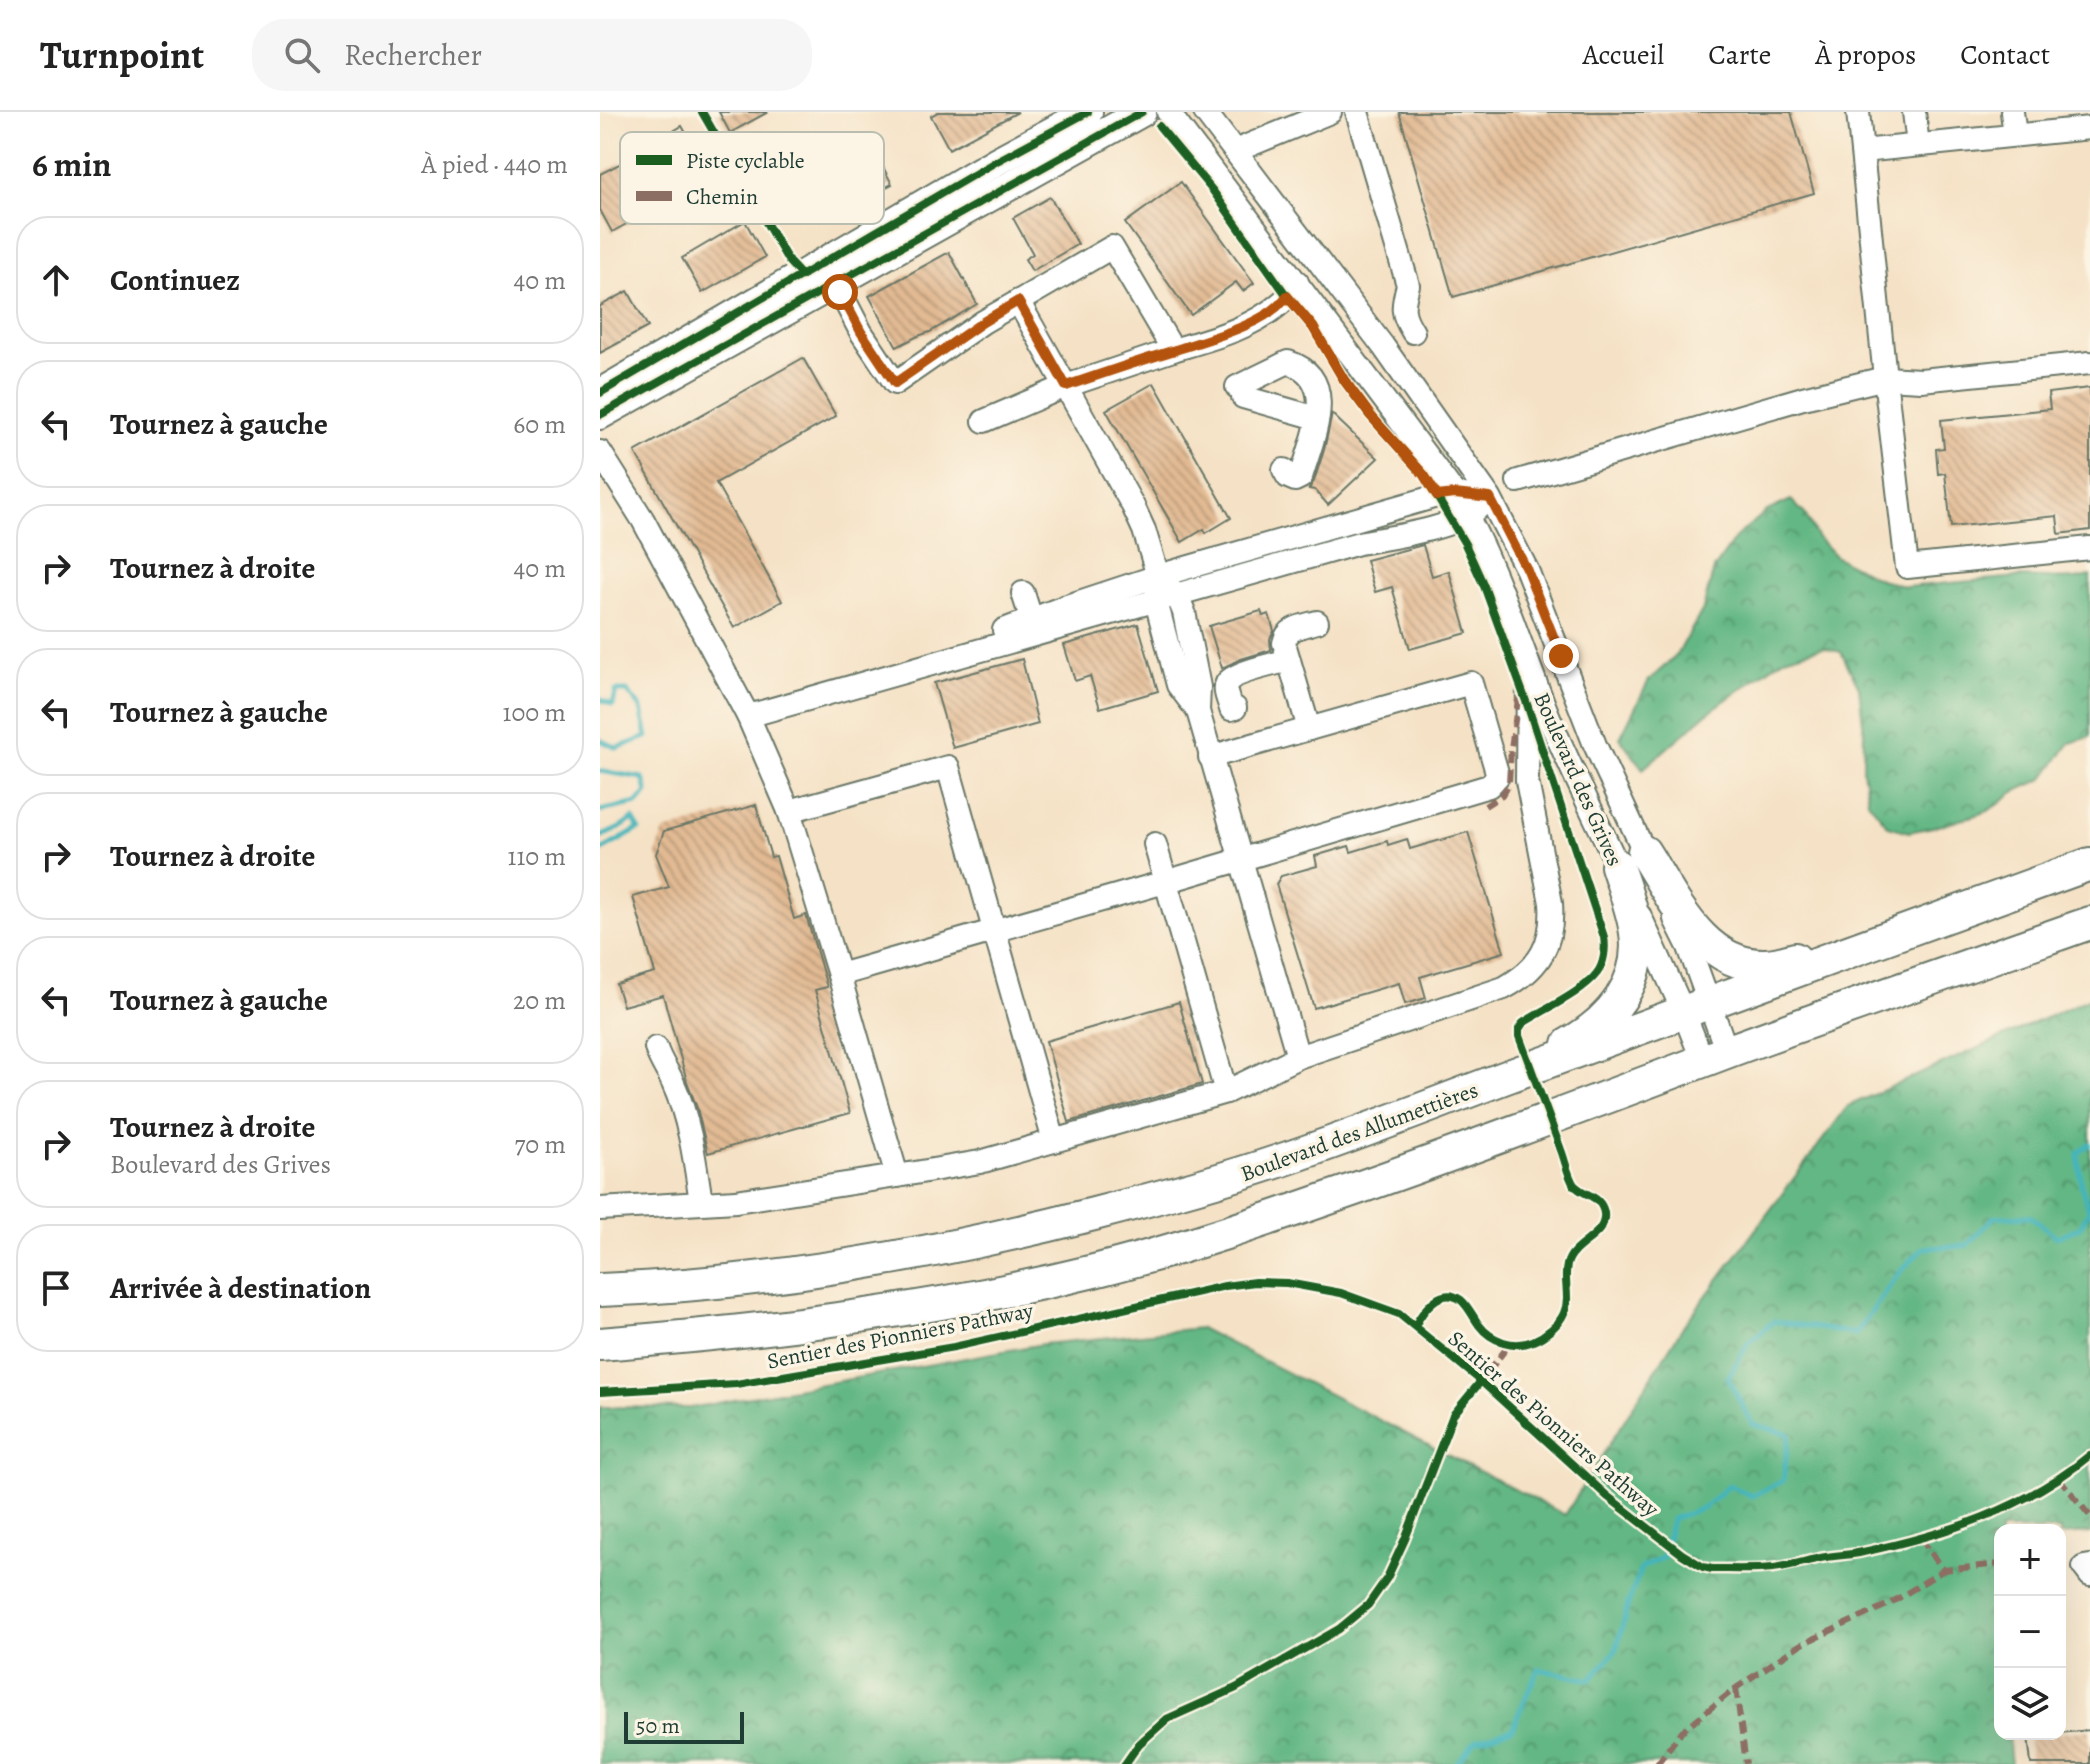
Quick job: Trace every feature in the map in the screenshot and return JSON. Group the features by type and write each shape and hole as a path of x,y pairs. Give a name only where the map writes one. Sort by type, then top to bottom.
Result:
{"highway":[{"path":"1631,859 1697,933 1722,955 1751,965 1775,964 1907,930"},
{"path":"1508,1077 1575,1041 1611,1013 1622,998 1636,966 1637,953 1631,859"},
{"name":"Boulevard des Allumettières","path":"600,1290 718,1282 905,1256 1029,1231 1185,1191 1378,1126 2090,864"},
{"path":"600,1344 831,1320 1008,1291 1192,1244 1495,1140 1715,1057 2090,923"}],"main road":[{"path":"600,393 997,161 1088,112"},
{"path":"600,415 1142,112"}],"street":[{"name":"Boulevard des Grives","path":"1168,112 1455,494 1497,578 1571,768 1689,947 1697,1009"},
{"name":"Boulevard des Grives","path":"1205,112 1383,346 1490,498 1527,570 1595,745 1631,859 1715,1057"},
{"path":"1235,151 1330,112"},
{"path":"1357,112 1408,285 1402,307 1413,332"},
{"path":"1858,112 1907,567 2090,548"},
{"path":"1914,112 1924,144"},
{"path":"1924,144 1928,112"},
{"path":"2012,112 2015,135"},
{"path":"1862,151 2090,128"},
{"path":"835,282 861,332 895,383 983,322 1112,247 1173,350"},
{"path":"984,421 1066,386 1222,336 1283,301 1297,282"},
{"path":"1018,301 1144,530 1167,598 1178,685 1198,711 1298,1057"},
{"path":"1284,470 1288,477 1295,480 1301,477 1319,409 1315,382 1303,367 1288,362 1270,370 1240,392 1319,409"},
{"path":"1518,481 1803,398 1885,378 1921,380 2090,363"},
{"path":"600,452 643,520 748,716 789,811 897,1176"},
{"path":"1034,627 1158,576 1437,496 1455,494 1490,498"},
{"path":"748,716 919,667 964,645 1167,598 1359,543 1468,517 1490,498"},
{"path":"1023,593 1034,627"},
{"path":"1309,729 1284,643 1292,629 1317,622"},
{"path":"1235,708 1231,709 1226,691 1228,681 1289,660"},
{"path":"600,1209 736,1201 980,1162 1226,1092 1298,1057 1504,988 1535,964 1548,945 1552,918 1526,773 1529,664"},
{"path":"839,975 1489,786 1498,776 1471,683 1210,757"},
{"path":"789,811 948,767 1054,1141"},
{"path":"1155,844 1226,1092"},
{"path":"656,1048 673,1082 685,1119 701,1202"},
{"path":"2090,1566 2084,1567 2090,1575"}],"green space":[{"path":"1791,500 1805,514 1817,537 1836,557 1877,578 1905,587 2018,577 2075,579 2090,576 2090,737 2070,743 2043,779 2014,792 1988,811 1909,832 1888,826 1868,801 1863,770 1864,732 1859,687 1841,652 1823,647 1784,658 1705,715 1643,769 1620,738 1649,680 1677,655 1703,609 1714,569 1737,536 1767,511"},
{"path":"2090,998 2090,1533 2066,1535 2066,1524 1994,1524 1994,1542 1989,1542 1994,1591 1994,1740 2009,1740 2011,1764 600,1764 600,1407 690,1408 1043,1344 1200,1328 1565,1515 1682,1328 1848,1106"}],"building":[{"path":"719,112 768,112 732,132"},
{"path":"938,112 1018,112 949,149 931,116"},
{"path":"1399,112 1791,112 1814,193 1453,297"},
{"path":"682,126 685,132 672,132"},
{"path":"620,164 620,224 626,224 612,232 600,210 600,174"},
{"path":"884,169 892,184 884,188"},
{"path":"1181,182 1254,283 1243,291 1236,282 1191,315 1125,223"},
{"path":"1050,197 1078,244 1032,271 1025,259 1033,254 1013,218"},
{"path":"740,224 747,224 765,257 702,293 682,258"},
{"path":"949,252 977,304 930,332 897,347 869,296"},
{"path":"628,291 648,327 600,353 600,306"},
{"path":"803,358 836,416 716,483 782,601 734,628 635,452"},
{"path":"1154,383 1231,518 1206,533 1204,529 1182,542 1106,410"},
{"path":"2090,388 2090,530 2059,534 2057,516 1951,527 1945,473 1938,474 1936,449 1944,448 1941,420 2050,409 2048,393"},
{"path":"1332,414 1378,458 1328,505 1315,490 1309,489 1324,450"},
{"path":"1423,545 1432,576 1449,571 1467,633 1410,649 1392,587 1375,592 1366,560"},
{"path":"1261,611 1263,616 1269,614 1274,631 1270,639 1271,650 1222,668 1209,626"},
{"path":"1138,624 1158,691 1100,708 1090,676 1075,681 1064,645"},
{"path":"1022,659 1038,724 953,748 934,683"},
{"path":"756,805 771,857 776,856 794,919 806,915 827,987 815,990 850,1113 708,1153 663,995 623,1006 616,984 655,973 633,897 669,887 656,854 664,831"},
{"path":"1468,832 1504,952 1420,977 1426,998 1405,1004 1399,983 1314,1008 1276,884 1281,876 1317,866 1315,856 1349,846 1351,852 1387,841 1388,845 1407,839 1410,849"},
{"path":"1179,1002 1202,1084 1069,1122 1046,1041"},
{"path":"2090,1730 2090,1764 2031,1764 2028,1740 2066,1740 2066,1732"}],"waterway":[{"path":"600,699 613,705 616,691 627,691 641,708 647,737 617,748 600,740"},
{"path":"600,771 643,778 647,792 638,803 600,811"},
{"path":"600,837 633,819 639,829 600,851"},
{"path":"1456,1764 1475,1741 1512,1729 1538,1669 1590,1680 1616,1650 1641,1568 1663,1557 1672,1519 1705,1507 1729,1485 1752,1496 1783,1481 1789,1434 1752,1424 1728,1378 1748,1343 1774,1321 1856,1334 1899,1273 1923,1248 1966,1246 1994,1217 2030,1216 2057,1237 2080,1227 2089,1211 2081,1185 2078,1153 2090,1145"}],"marked path":[{"path":"1485,806 1502,795 1509,783 1519,693"},
{"path":"1477,1386 1509,1345"},
{"path":"2059,1478 2090,1516"},
{"path":"1922,1537 1944,1570 1994,1565"},
{"path":"1657,1764 1682,1731 1736,1688 1798,1646 1889,1604 1944,1570"},
{"path":"1736,1688 1746,1764"}],"cycle path":[{"path":"702,112 714,132"},
{"path":"600,393 997,161 1088,112"},
{"path":"600,415 1142,112"},
{"name":"Sentier des Pionniers Pathway","path":"1159,126 1213,191 1287,296 1313,327 1344,380 1370,415 1424,475 1465,544 1484,586 1527,704 1604,937 1603,961 1591,980 1523,1023 1519,1029 1572,1181 1578,1189 1592,1196 1604,1213 1600,1228 1570,1257 1564,1313 1555,1326 1542,1336 1526,1343 1511,1344 1484,1331 1461,1300 1446,1295 1434,1301 1415,1326"},
{"path":"767,224 789,262 802,276"},
{"name":"Sentier des Pionniers Pathway","path":"600,1392 736,1384 954,1347 1225,1286 1255,1282 1287,1283 1341,1293 1399,1314 1481,1381 1607,1496 1682,1554 1712,1569 1780,1567 1858,1553 1953,1528 2039,1491 2090,1455"},
{"name":"Sentier des Pionniers Pathway","path":"1125,1764 1139,1744 1167,1719 1236,1688 1339,1629 1368,1605 1387,1578 1405,1539 1453,1415 1481,1381"}],"route":[{"path":"840,292 861,332 895,383 1018,301 1066,386 1222,336 1263,315 1287,296 1313,327 1344,380 1370,415 1424,475 1437,496 1455,494 1490,498 1527,570 1561,656"}]}
